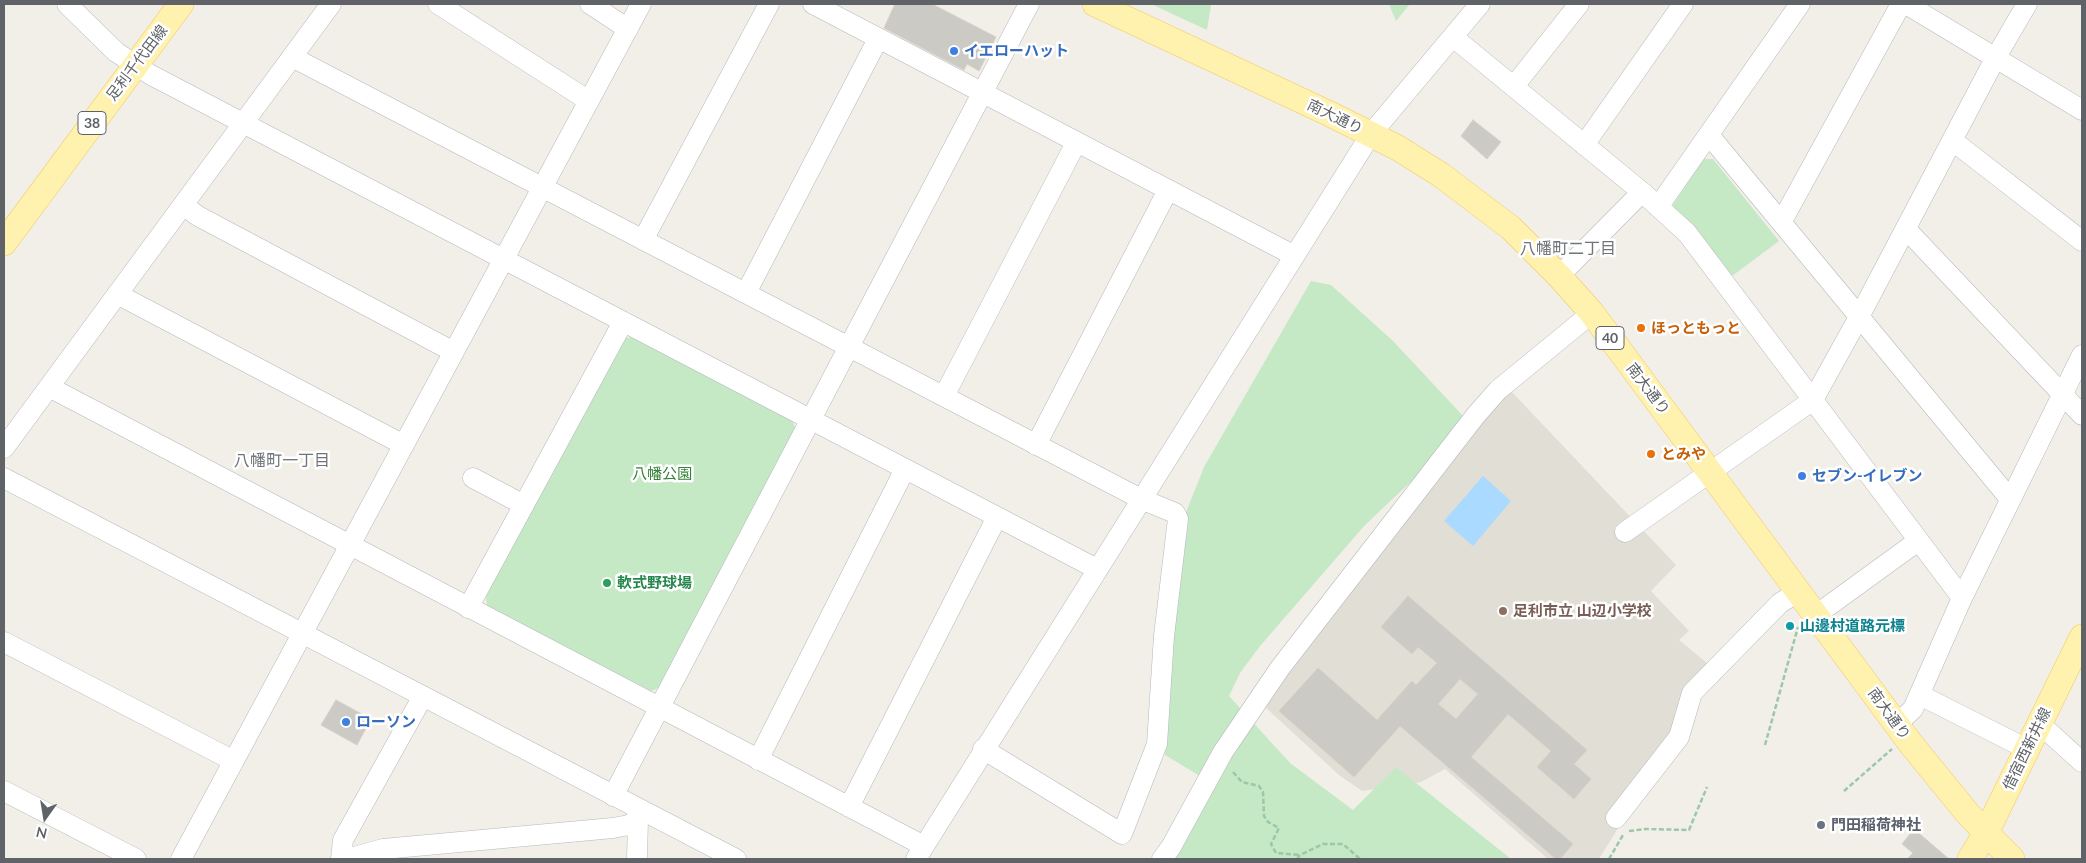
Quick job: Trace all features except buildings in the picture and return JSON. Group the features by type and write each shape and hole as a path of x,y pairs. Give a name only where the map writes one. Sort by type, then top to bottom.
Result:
{"main road":[{"name":"足利千代田線","path":"5,237 181,4"},
{"name":"南大通り","path":"1095,4 1371,134 1441,175 1511,228 1559,276 1592,313 1798,592 1808,619 1895,736 2012,859"},
{"name":"借宿西新井線","path":"1970,859 1986,833 2082,637"}],"street":[{"path":"67,4 116,52 134,66 1097,569"},
{"path":"4,448 331,4"},
{"path":"438,4 589,101"},
{"path":"590,4 628,29"},
{"path":"181,859 641,4"},
{"path":"643,240 769,4"},
{"path":"813,4 1293,255"},
{"path":"613,796 1029,4"},
{"path":"49,387 849,807 920,853 983,749 1371,134 1390,108 1480,4"},
{"path":"1514,86 1579,4"},
{"path":"1584,144 1683,4"},
{"path":"1658,207 1800,4"},
{"path":"1782,221 1901,4"},
{"path":"1906,4 2082,110"},
{"path":"1631,528 1813,400 1953,141 1996,57 2027,4"},
{"path":"1453,37 1642,192 1687,233 1962,598"},
{"path":"746,293 878,39"},
{"path":"292,57 1141,499 1175,513 1178,519 1164,636 1157,744 1122,834 983,749"},
{"path":"1710,135 2010,499"},
{"path":"1953,141 2082,241"},
{"path":"944,396 1076,143"},
{"path":"1036,444 1168,190"},
{"path":"1559,276 1642,192"},
{"path":"183,205 206,220 454,352"},
{"path":"1906,229 2082,415"},
{"path":"117,294 404,445"},
{"path":"1162,859 1171,847 1224,752 1280,668 1476,415 1498,390 1592,313"},
{"path":"468,608 624,322"},
{"path":"1895,736 1920,695 1962,598 2082,355"},
{"path":"758,760 905,469"},
{"path":"4,478 613,796 640,815 736,859"},
{"path":"473,478 524,505"},
{"path":"849,807 997,517"},
{"path":"1808,619 1918,541"},
{"path":"1620,825 1678,737 1692,693 1732,650 1780,604 1798,592"},
{"path":"4,642 234,761"},
{"path":"1920,695 2027,749"},
{"path":"340,859 343,840 423,696"},
{"path":"2040,724 2082,762"},
{"path":"4,791 136,859"},
{"path":"347,859 383,849 597,830 628,825 640,815"},
{"path":"637,859 640,815"}],"path":[{"path":"1764,746 1808,619"},
{"path":"1844,792 1895,736"},
{"path":"1224,752 1232,770 1242,782 1259,786 1263,792 1264,816 1268,822 1279,828 1271,844 1276,853 1300,855"},
{"path":"1609,859 1620,825 1646,829 1689,830 1707,788"},
{"path":"1297,859 1300,855 1323,844 1343,844 1360,859"}],"shaded area":[{"name":"足利市立 山辺小学校","path":"1510,390 1676,565 1651,591 1689,631 1679,640 1712,667 1678,730 1599,859 1548,859 1445,769 1421,782 1362,791 1339,775 1264,706 1483,416"}],"green space":[{"path":"1151,4 1213,4 1211,5 1207,30"},
{"path":"1389,4 1410,4 1396,21"},
{"path":"1703,159 1713,159 1779,241 1732,276 1676,214 1673,205"},
{"path":"1311,281 1331,285 1393,341 1464,417 1420,473 1365,525 1260,646 1240,673 1229,696 1290,763 1353,810 1396,767 1511,859 1170,859 1215,785 1165,755 1167,690 1185,515 1204,467"},
{"name":"八幡公園","path":"633,337 792,420 796,431 661,687 651,691 487,606 486,596 620,339"}],"water":[{"path":"1483,476 1511,501 1473,546 1444,521"}],"place":[{"name":"イエローハット","path":"954,51"},
{"name":"ほっともっと","path":"1641,328"},
{"name":"とみや","path":"1651,454"},
{"name":"セブン-イレブン","path":"1802,476"},
{"name":"軟式野球場","path":"607,583"},
{"name":"足利市立 山辺小学校","path":"1503,611"},
{"name":"山邊村道路元標","path":"1790,626"},
{"name":"ローソン","path":"346,722"},
{"name":"門田稲荷神社","path":"1821,825"}],"district":[{"name":"八幡町二丁目","path":"1568,249"},
{"name":"八幡町一丁目","path":"282,461"}]}
